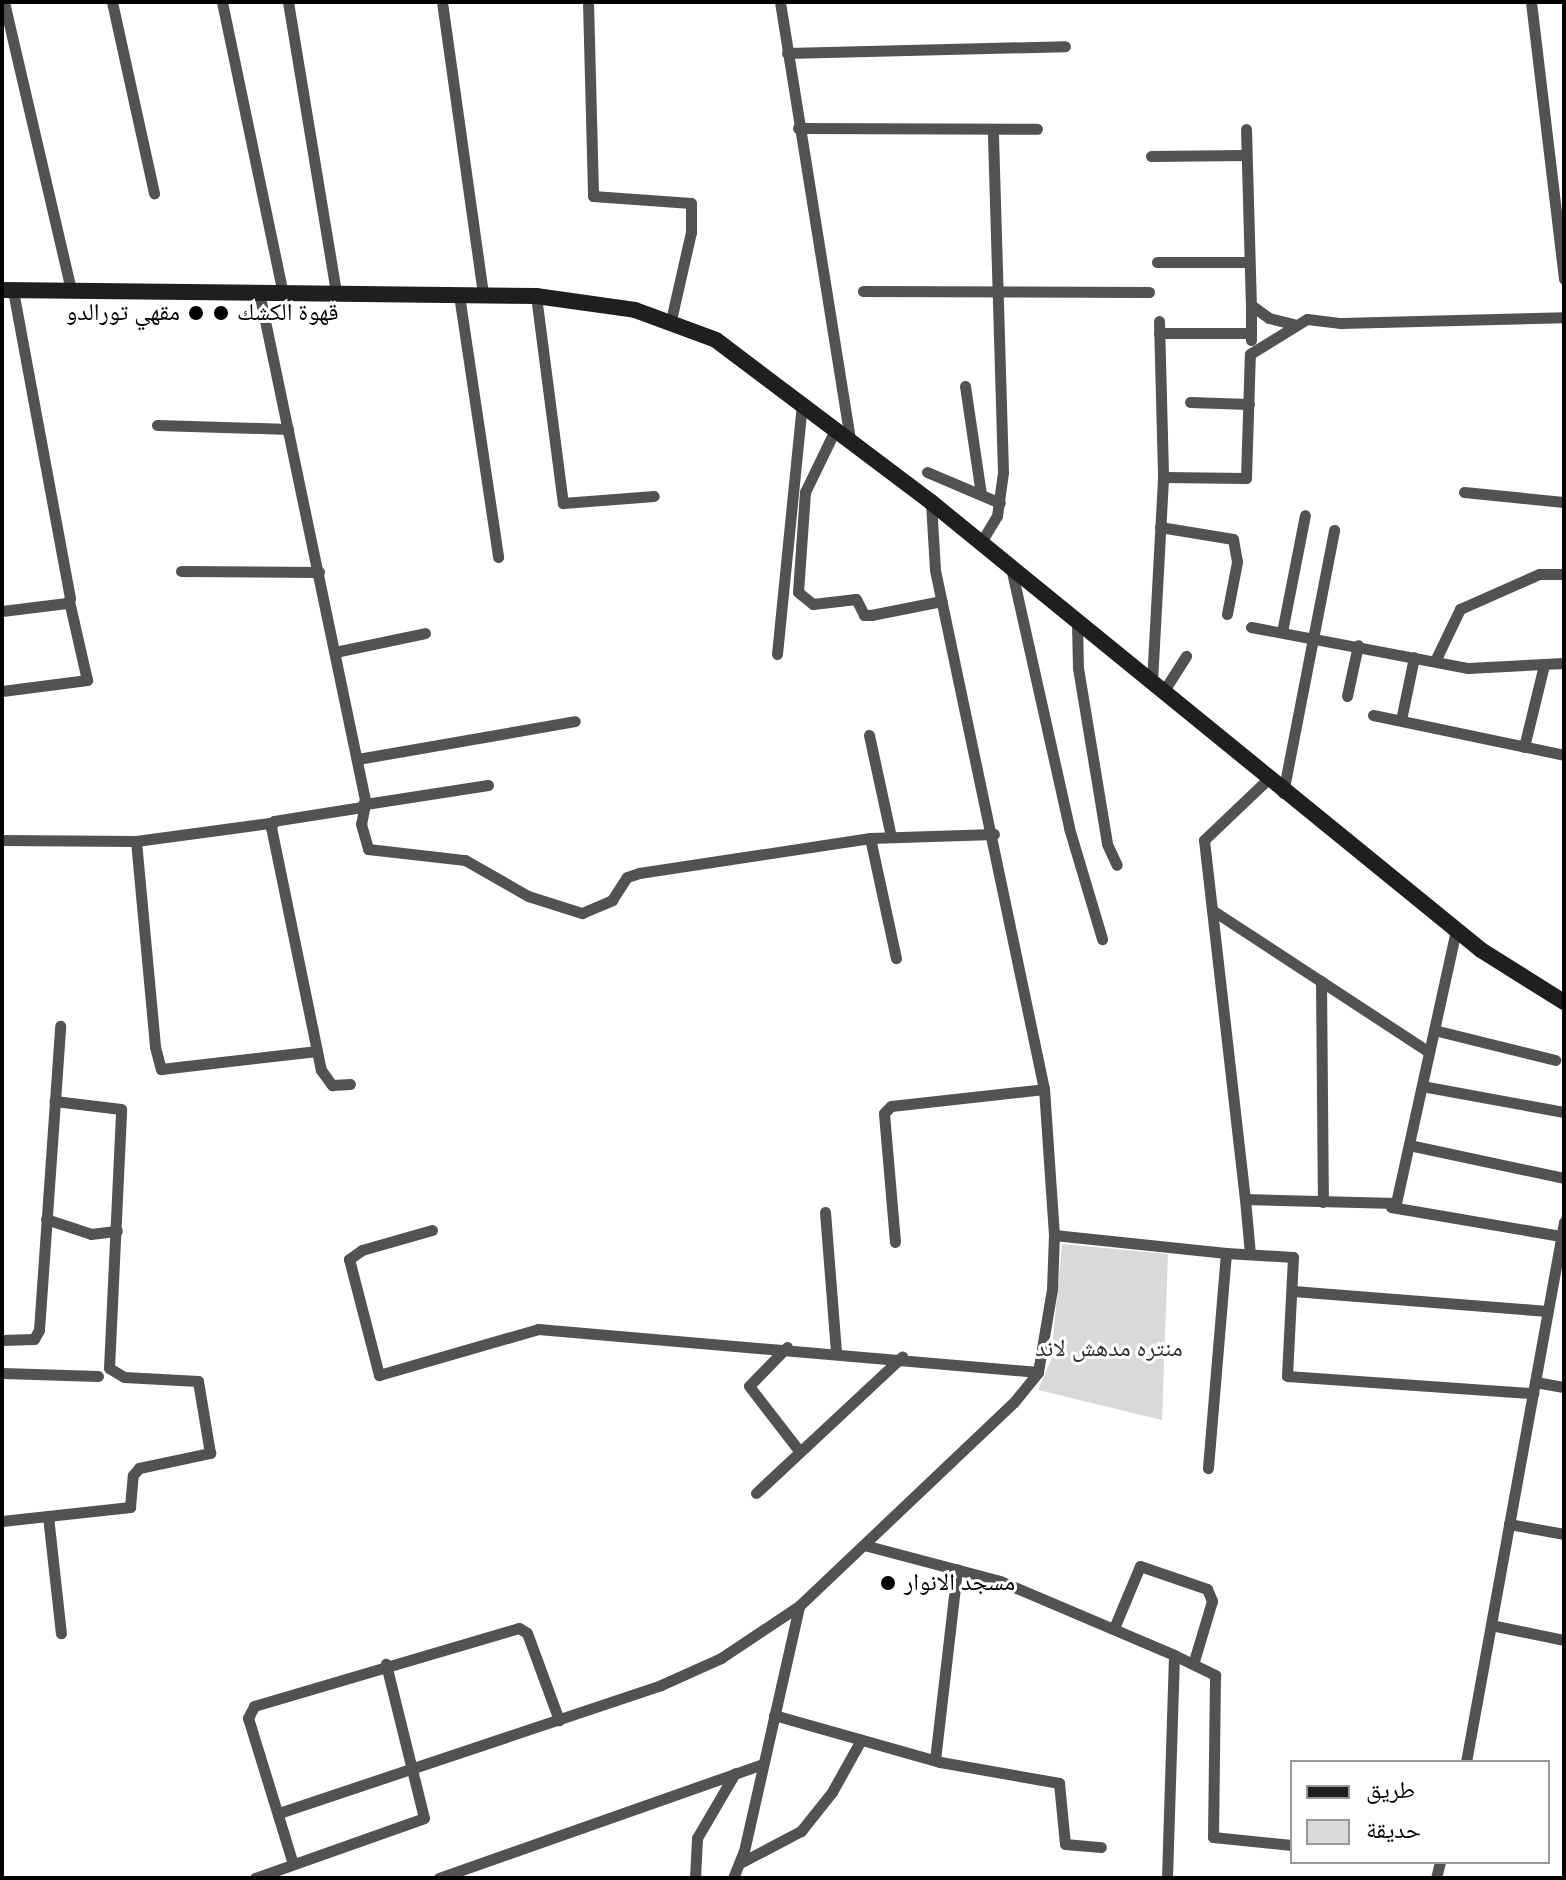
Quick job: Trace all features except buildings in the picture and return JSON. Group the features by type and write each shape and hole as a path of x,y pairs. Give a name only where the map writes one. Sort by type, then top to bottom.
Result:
{"main road":[{"path":"8,290 536,296 594,302 671,320 716,340 802,401 931,502 1267,780 1456,930 1508,970 1564,1002"}],"street":[{"path":"4,2 71,290"},
{"path":"112,2 154,193"},
{"path":"222,2 283,294"},
{"path":"288,2 336,293"},
{"path":"442,2 483,295"},
{"path":"588,2 593,196 691,203 691,232 671,320"},
{"path":"780,2 850,438"},
{"path":"1531,2 1564,279"},
{"path":"787,53 1065,46"},
{"path":"798,128 1037,129"},
{"path":"980,544 1000,503 1000,291 993,129"},
{"path":"1163,477 1243,481 1248,474 1251,305 1246,129"},
{"path":"1151,156 1246,155"},
{"path":"1157,262 1249,262"},
{"path":"2,691 87,680 8,290"},
{"path":"863,291 1149,292"},
{"path":"259,292 358,759 365,804 363,838 375,852 465,860 518,891 582,913 612,900 627,877 639,873 870,838 994,834"},
{"path":"459,295 498,557"},
{"path":"536,296 563,503 654,496"},
{"path":"1251,305 1269,318 1293,324"},
{"path":"1250,354 1293,324 1307,319 1341,323 1564,317"},
{"path":"1157,687 1163,477 1159,327 1251,333"},
{"path":"965,386 981,495"},
{"path":"777,654 802,401"},
{"path":"1190,402 1249,404"},
{"path":"157,425 288,429"},
{"path":"836,428 805,492 798,592 813,604 856,599 864,615 942,601"},
{"path":"927,472 1000,503"},
{"path":"1464,492 1564,502"},
{"path":"279,1813 697,1672 799,1606 1014,1402 1038,1372 1052,1289 1054,1235 1044,1089 994,834 931,552 931,502"},
{"path":"1282,632 1305,515"},
{"path":"1160,527 1233,539 1237,562 1227,614"},
{"path":"1283,793 1334,530"},
{"path":"181,571 319,572"},
{"path":"1012,572 1069,828 1102,939"},
{"path":"1435,661 1460,609 1539,574 1564,574"},
{"path":"2,611 69,601"},
{"path":"1077,624 1078,668 1107,844 1117,865"},
{"path":"1251,627 1315,636 1478,669 1564,663"},
{"path":"335,652 425,633"},
{"path":"1347,696 1358,645"},
{"path":"1157,687 1186,656"},
{"path":"1401,720 1414,657"},
{"path":"1524,747 1544,665"},
{"path":"1373,715 1564,755"},
{"path":"358,759 575,721"},
{"path":"869,735 891,837"},
{"path":"1250,1254 1205,836 1267,780"},
{"path":"2,840 136,841 270,823 365,804 488,785"},
{"path":"270,823 317,1051 326,1080 350,1084"},
{"path":"870,838 896,958"},
{"path":"136,841 155,1047 161,1069 317,1051"},
{"path":"1212,910 1429,1052"},
{"path":"1390,1207 1398,1198 1456,930"},
{"path":"1321,981 1323,1202"},
{"path":"2,1340 34,1339 39,1330 60,1026"},
{"path":"1434,1030 1555,1060"},
{"path":"1422,1086 1564,1112"},
{"path":"895,1242 884,1113 891,1106 1044,1089"},
{"path":"2,1521 130,1507 133,1475 139,1468 210,1453 198,1381 124,1377 109,1368 121,1109 54,1101"},
{"path":"1409,1145 1564,1178"},
{"path":"1245,1199 1390,1207 1561,1236"},
{"path":"825,1212 836,1351"},
{"path":"46,1219 91,1234 117,1231"},
{"path":"1466,1760 1564,1222"},
{"path":"432,1230 362,1250 349,1259 379,1375 538,1329 836,1351 1038,1372"},
{"path":"1054,1235 1293,1257 1287,1376 1564,1387"},
{"path":"1208,1468 1226,1253"},
{"path":"1293,1291 1547,1311"},
{"path":"787,1347 749,1386 800,1452"},
{"path":"756,1493 902,1357"},
{"path":"2,1373 98,1376"},
{"path":"48,1516 61,1633"},
{"path":"1509,1524 1564,1534"},
{"path":"864,1545 1025,1590 1174,1655 1209,1667 1217,1684 1213,1837 1290,1845"},
{"path":"1114,1628 1140,1566 1207,1589 1212,1601 1194,1661"},
{"path":"935,1760 957,1569"},
{"path":"733,1878 740,1863 799,1606"},
{"path":"1491,1625 1564,1640"},
{"path":"293,1864 249,1711 486,1634 523,1629 559,1720"},
{"path":"1167,1878 1174,1655"},
{"path":"255,1878 420,1822 424,1813 386,1664"},
{"path":"774,1715 935,1760 1059,1783 1062,1840 1069,1846 1101,1847"},
{"path":"740,1863 801,1831 832,1792 861,1740"},
{"path":"439,1878 449,1870 763,1764"},
{"path":"695,1878 697,1838 735,1773"}],"green space":[{"name":"منتره مدهش لاند","path":"1062,1244 1168,1254 1162,1420 1038,1390 1051,1360"}],"place":[{"name":"مقهي تورالدو","path":"196,313"},
{"name":"قهوة الكشك","path":"221,313"},
{"name":"مسجد الانوار","path":"888,1583"}]}
